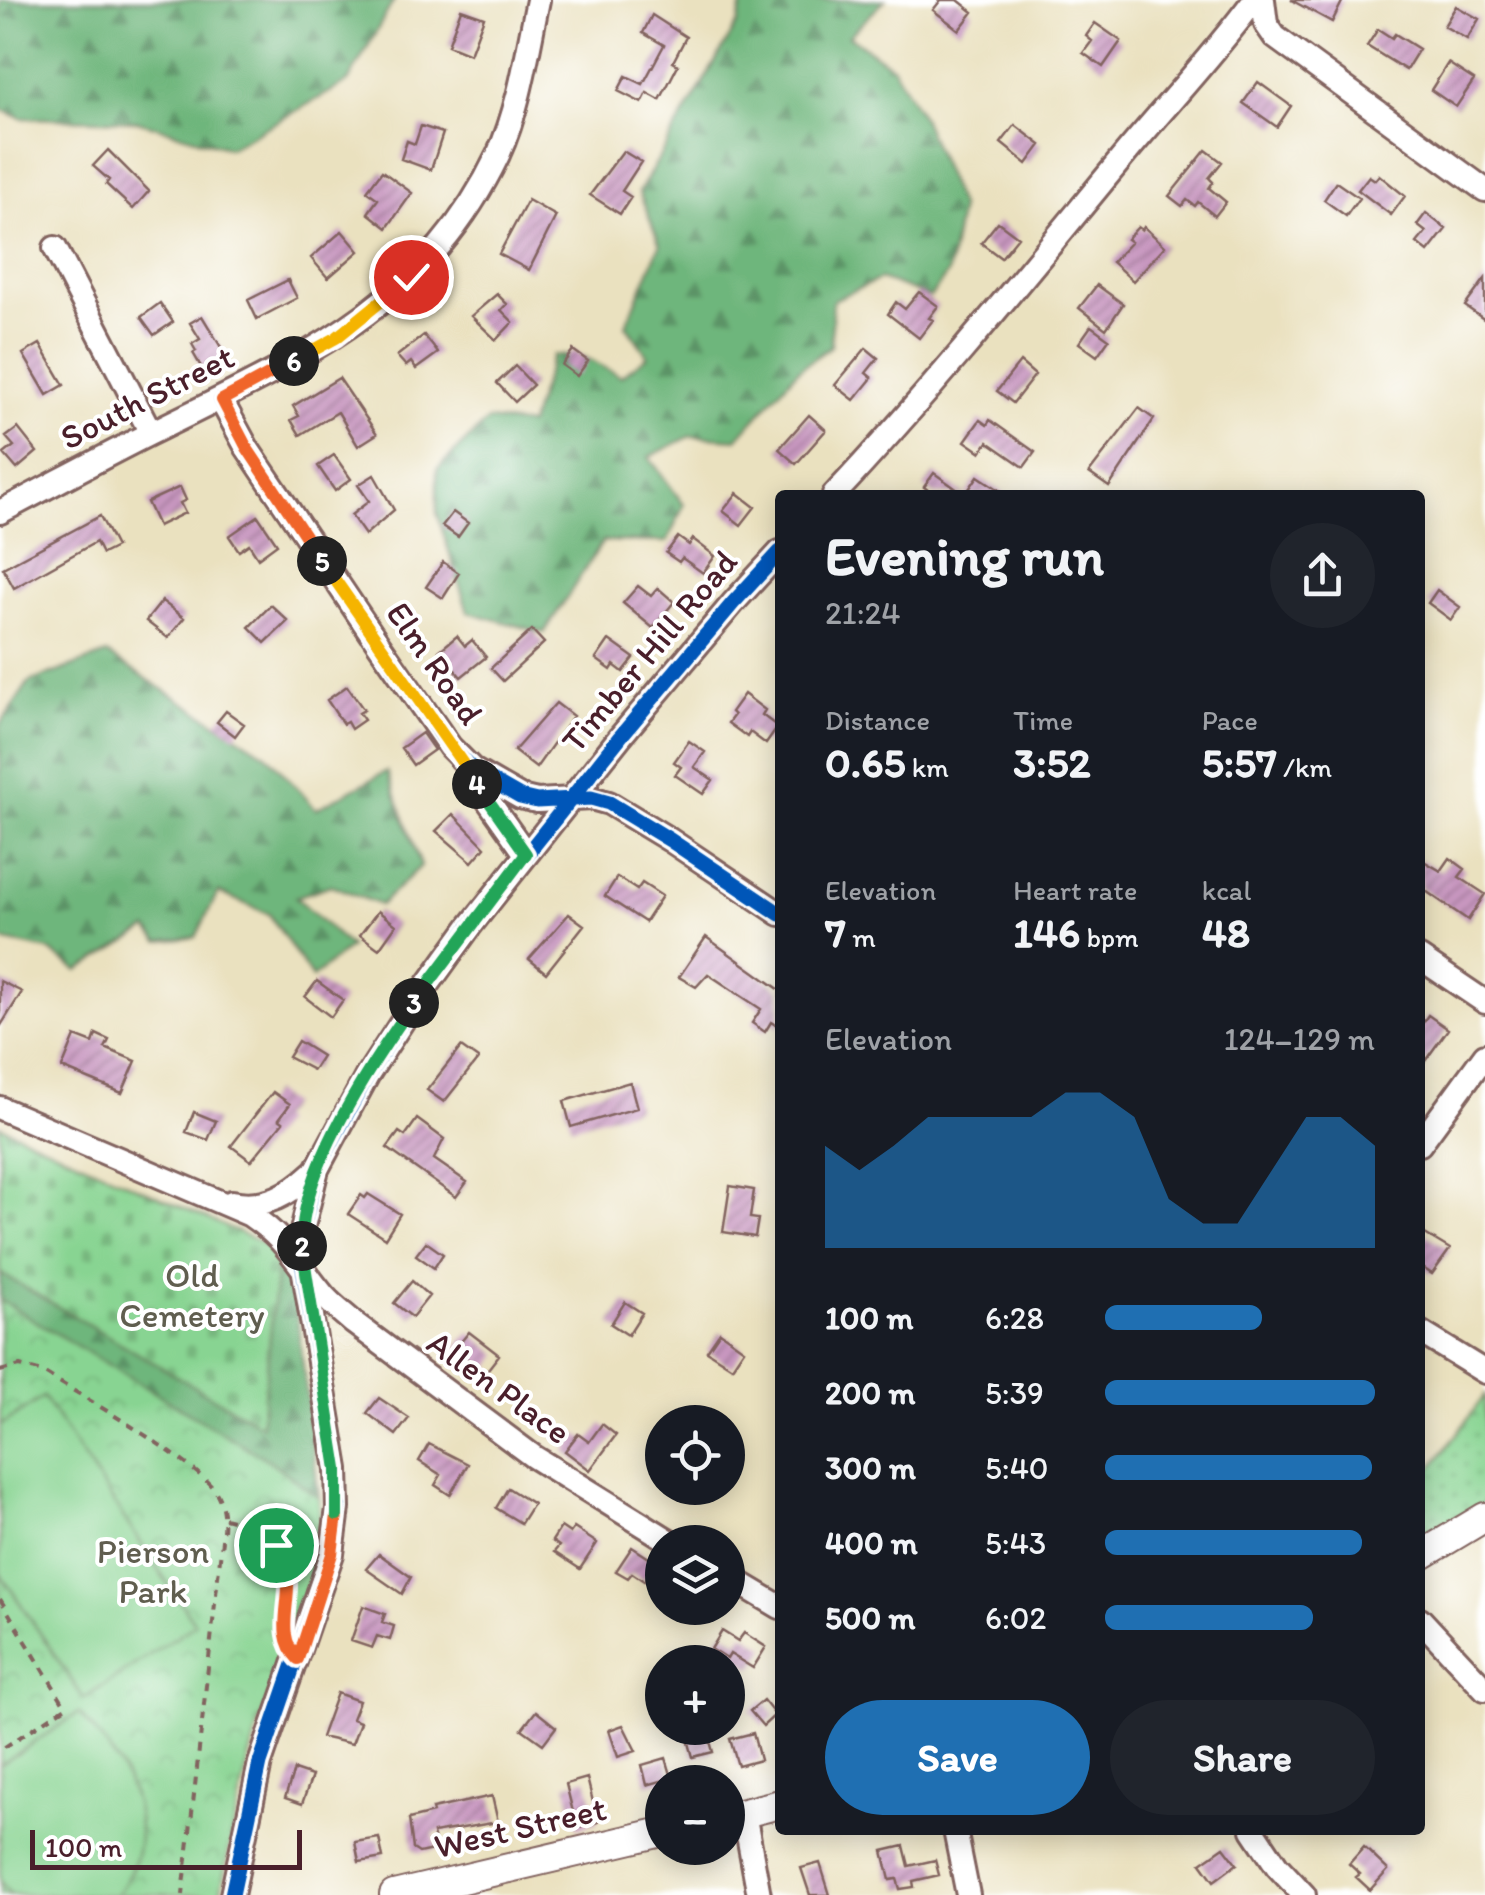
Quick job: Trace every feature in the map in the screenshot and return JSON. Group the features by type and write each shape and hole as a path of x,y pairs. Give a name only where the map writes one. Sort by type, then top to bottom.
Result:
{"main road":[{"path":"1425,1553 1485,1517"},
{"path":"745,1813 775,1805"},
{"name":"West Street","path":"394,1895 437,1890 645,1836"}],"street":[{"name":"South Street","path":"0,512 336,338 411,277 462,221 500,152 538,0"},
{"path":"839,490 960,356 1126,153 1216,52 1254,0"},
{"path":"1263,0 1266,24 1275,37 1485,190"},
{"path":"54,248 150,433"},
{"name":"Elm Road","path":"222,400 272,486 450,748 473,770 504,790 538,801 572,797 609,803 775,911"},
{"name":"Timber Hill Road","path":"232,1895 260,1762 332,1554 338,1508 337,1469 303,1268 301,1235 317,1169 367,1076 410,1008 526,854 672,673 775,558"},
{"path":"450,748 526,854"},
{"path":"1425,961 1485,1002"},
{"path":"1425,1137 1485,1056"},
{"path":"0,1108 214,1198 246,1205 266,1203 300,1186 317,1169"},
{"name":"Allen Place","path":"214,1198 272,1229 326,1299 476,1416 583,1491 645,1527"},
{"path":"1425,1335 1485,1372"},
{"path":"745,1586 775,1604"},
{"path":"1425,1624 1485,1690"},
{"path":"956,1835 968,1895"},
{"path":"1256,1835 1277,1866 1304,1895"},
{"path":"745,1846 759,1895"}],"path":[{"path":"0,1371 20,1366 43,1372 194,1469 216,1492 224,1518 183,1895"},
{"path":"224,1518 259,1530 283,1554 290,1574 285,1636 298,1659"},
{"path":"0,1600 66,1706 0,1750"}],"green space":[{"path":"0,0 394,0 348,82 229,148 137,121 21,118 0,109"},
{"path":"743,0 885,0 849,36 893,67 921,115 960,208 948,273 930,297 880,279 833,300 831,346 798,370 737,439 691,436 649,457 684,505 667,542 603,541 544,633 468,612 437,513 437,469 488,420 529,425 553,355 584,357 621,376 648,356 626,325 660,245 639,192 738,23"},
{"path":"107,654 266,754 316,809 387,771 421,866 380,905 331,885 296,897 350,947 312,978 269,914 218,892 196,937 159,942 148,929 78,971 48,950 0,940 0,725 29,682"},
{"name":"Old Cemetery","path":"0,1126 258,1241 278,1255 261,1425 0,1273"},
{"path":"278,1255 292,1273 319,1498 271,1462 0,1300 0,1273 261,1425"},
{"name":"Pierson Park","path":"0,1300 271,1462 319,1498 316,1558 309,1587 258,1728 220,1895 0,1895"},
{"path":"1485,1395 1485,1503 1425,1537 1425,1477"},
{"path":"43,1397 195,1624 84,1699 0,1573 0,1426"},
{"path":"79,1713 112,1754 134,1799 139,1822 138,1846 131,1871 116,1895 10,1895 0,1881 0,1765"}],"building":[{"path":"941,0 958,0 973,12 959,30 933,10"},
{"path":"1291,0 1343,0 1332,22"},
{"path":"1456,6 1479,19 1467,39 1444,26"},
{"path":"461,9 484,17 470,54 448,45"},
{"path":"652,15 686,37 673,62 678,65 660,100 647,93 642,103 618,91 626,76 643,84 664,45 643,33"},
{"path":"1095,23 1121,41 1103,67 1083,53 1092,41 1086,36"},
{"path":"1378,29 1419,49 1406,70 1367,46"},
{"path":"1448,63 1474,80 1456,107 1431,90"},
{"path":"1258,82 1291,106 1277,127 1243,103"},
{"path":"1015,125 1041,145 1027,164 1001,143"},
{"path":"421,126 443,133 431,170 401,159 407,141 415,144"},
{"path":"108,150 149,191 133,209 93,166"},
{"path":"1206,150 1222,162 1209,178 1213,182 1209,188 1226,202 1215,216 1198,202 1195,206 1187,200 1182,206 1169,196"},
{"path":"623,151 641,162 622,191 631,197 620,214 590,195"},
{"path":"382,171 412,193 387,228 368,213 378,199 367,191"},
{"path":"1379,175 1405,196 1391,215 1358,190 1369,176 1375,180"},
{"path":"1336,182 1359,198 1346,216 1324,200"},
{"path":"528,200 556,216 529,270 499,254"},
{"path":"1426,213 1446,229 1428,252 1417,243 1426,232 1417,225"},
{"path":"998,222 1018,237 1001,258 981,243"},
{"path":"1138,227 1144,227 1165,246 1133,281 1112,262 1131,242 1127,239"},
{"path":"342,231 359,251 328,278 311,258"},
{"path":"1485,279 1485,320 1465,306"},
{"path":"288,280 297,298 257,319 248,300"},
{"path":"1097,285 1123,304 1106,329 1079,308"},
{"path":"919,292 938,306 919,338 888,314 896,302 905,309"},
{"path":"497,294 507,304 501,310 513,322 496,340 471,316"},
{"path":"160,303 173,322 154,335 141,317"},
{"path":"202,316 227,357 204,372 193,353 196,351 192,344 200,339 190,323"},
{"path":"1091,326 1109,339 1097,356 1079,343"},
{"path":"424,335 438,353 416,369 411,362 406,366 397,356"},
{"path":"40,344 64,385 47,395 23,354"},
{"path":"866,348 878,358 866,373 872,378 854,400 835,385"},
{"path":"573,350 588,361 577,376 562,365"},
{"path":"1020,362 1035,375 1013,403 997,391"},
{"path":"515,366 533,385 515,402 497,383"},
{"path":"339,378 377,434 358,446 338,412 300,435 291,420 299,416 293,406"},
{"path":"1139,408 1154,419 1109,487 1089,473"},
{"path":"809,415 826,430 796,464 779,449"},
{"path":"980,420 987,425 990,420 1035,452 1024,467 988,442 981,452 965,441"},
{"path":"18,428 37,452 17,469 4,454 14,446 6,437"},
{"path":"334,455 351,479 335,491 318,466"},
{"path":"934,473 958,490 928,490 924,487"},
{"path":"374,475 394,510 365,535 351,515 369,501 358,485"},
{"path":"978,476 999,490 968,490"},
{"path":"180,487 186,500 180,503 185,513 158,526 147,502"},
{"path":"737,493 755,507 741,525 723,511"},
{"path":"453,512 468,523 458,537 442,526"},
{"path":"100,516 116,547 102,554 96,542 14,588 3,568"},
{"path":"258,516 277,544 258,558 249,544 239,551 229,536"},
{"path":"678,537 689,545 693,539 715,556 703,573 682,558 679,562 666,553"},
{"path":"443,562 459,573 443,598 426,587"},
{"path":"638,586 651,596 658,588 674,602 653,628 623,603"},
{"path":"1437,590 1460,607 1451,620 1428,603"},
{"path":"162,601 184,618 168,638 146,621"},
{"path":"271,605 288,621 265,643 249,627"},
{"path":"532,630 544,643 503,681 491,668"},
{"path":"457,636 465,646 472,640 486,657 461,677 439,651"},
{"path":"609,640 634,658 623,672 614,665 611,670 596,659"},
{"path":"347,686 364,710 359,713 364,720 351,729 327,700"},
{"path":"744,694 765,710 762,715 775,725 775,731 766,744 750,732 747,737 728,723 734,715 731,712"},
{"path":"556,703 573,716 536,768 514,751"},
{"path":"226,711 244,724 235,736 217,722"},
{"path":"422,733 434,750 413,765 401,748"},
{"path":"689,741 705,752 694,767 713,780 703,794 675,775 681,767 674,762"},
{"path":"453,814 485,847 472,862 436,831"},
{"path":"1450,858 1465,869 1459,877 1485,894 1468,920 1425,890 1425,862 1441,871"},
{"path":"617,877 637,890 642,883 662,896 645,922 605,896"},
{"path":"378,911 396,925 379,949 360,935"},
{"path":"569,914 584,925 546,973 529,959"},
{"path":"706,937 775,986 775,1025 771,1022 765,1032 752,1023 761,1009 708,974 696,987 679,977"},
{"path":"0,981 22,992 0,1027"},
{"path":"317,981 343,1000 331,1017 305,997"},
{"path":"1428,1015 1448,1029 1425,1061"},
{"path":"96,1034 109,1040 105,1048 136,1061 122,1093 62,1068 75,1036 93,1043"},
{"path":"298,1041 322,1056 313,1070 288,1057"},
{"path":"461,1047 478,1059 444,1102 427,1090"},
{"path":"630,1082 637,1108 571,1127 564,1101"},
{"path":"273,1092 290,1104 279,1119 283,1122 251,1161 231,1146"},
{"path":"194,1112 216,1121 208,1140 186,1132"},
{"path":"417,1119 444,1139 434,1159 467,1182 456,1197 387,1148 399,1132 405,1136"},
{"path":"730,1186 754,1190 750,1218 758,1219 755,1237 723,1232"},
{"path":"368,1194 400,1214 385,1238 348,1214 361,1195 365,1198"},
{"path":"1425,1234 1450,1249 1432,1274 1425,1269"},
{"path":"426,1242 443,1254 434,1268 416,1255"},
{"path":"412,1281 429,1296 412,1317 394,1303"},
{"path":"625,1302 642,1313 628,1335 611,1324"},
{"path":"469,1332 499,1355 485,1373 455,1349"},
{"path":"720,1332 744,1349 732,1367 707,1351"},
{"path":"379,1398 409,1418 396,1435 367,1413"},
{"path":"602,1424 616,1435 590,1470 565,1451 578,1434 589,1442"},
{"path":"429,1444 468,1464 450,1495 435,1485 441,1475 419,1461"},
{"path":"508,1488 533,1504 521,1523 496,1508"},
{"path":"561,1527 570,1533 574,1528 597,1543 580,1569 554,1552 559,1546 552,1541"},
{"path":"632,1547 645,1555 644,1581 632,1573 628,1578 616,1571"},
{"path":"379,1554 411,1577 402,1594 366,1569"},
{"path":"363,1606 385,1614 382,1622 394,1626 390,1640 377,1636 372,1648 351,1641"},
{"path":"722,1631 738,1641 744,1633 766,1647 753,1668 745,1663 745,1645 713,1645"},
{"path":"337,1693 359,1701 352,1719 360,1722 352,1744 321,1737"},
{"path":"763,1700 775,1715 763,1726 750,1711"},
{"path":"536,1711 556,1727 543,1744 522,1729"},
{"path":"623,1725 636,1751 618,1757 609,1730"},
{"path":"753,1733 760,1760 738,1765 732,1745 745,1745 745,1735"},
{"path":"690,1745 711,1745 713,1752 693,1757"},
{"path":"666,1758 668,1765 645,1765 645,1777 642,1765"},
{"path":"294,1770 312,1776 302,1804 285,1798"},
{"path":"587,1778 598,1822 577,1828 566,1784"},
{"path":"492,1796 498,1822 433,1833 437,1849 419,1853 413,1849 409,1819 433,1813 432,1809"},
{"path":"379,1838 383,1858 359,1862 355,1842"},
{"path":"904,1846 909,1866 935,1860 939,1875 913,1881 914,1887 900,1889 897,1879 890,1880 883,1851"},
{"path":"1224,1847 1237,1864 1214,1881 1201,1863"},
{"path":"1364,1847 1388,1870 1370,1890 1349,1864"},
{"path":"820,1863 830,1895 810,1895 801,1868"}],"cycle path":[{"path":"221,400 247,448 371,633 450,747 473,770 520,797 537,801 591,798 609,803 775,911"},
{"path":"232,1895 260,1763 332,1554 338,1508 337,1469 301,1235 317,1169 367,1076 470,926 620,737 775,557"}],"route":[{"path":"276,1545 290,1574 285,1636 298,1659 332,1554 338,1508 337,1469 303,1268 301,1235 307,1202 317,1169 367,1076 410,1008 526,854 247,448 222,400 336,338 411,277"}]}
